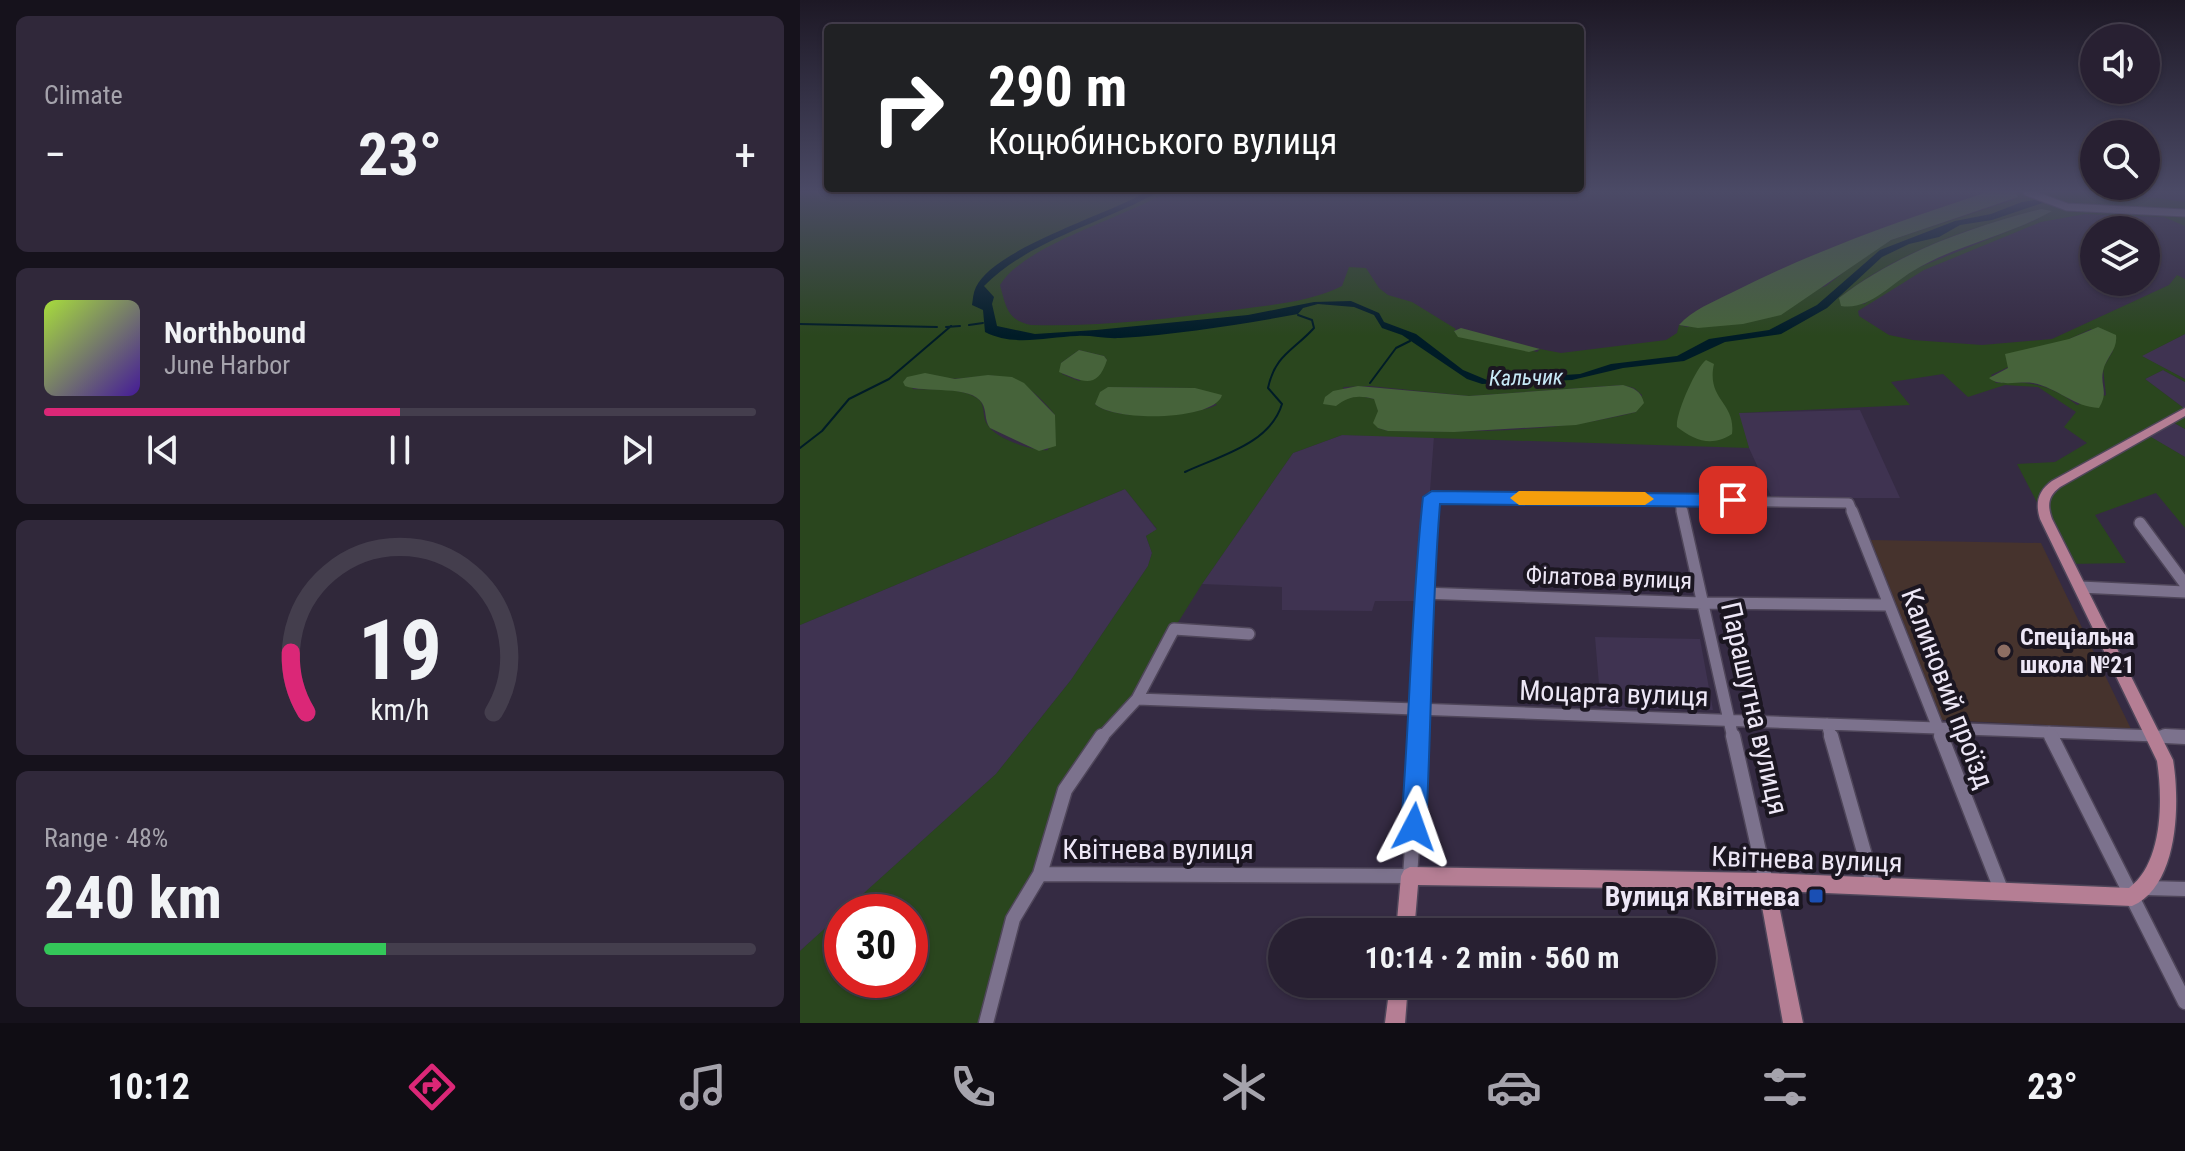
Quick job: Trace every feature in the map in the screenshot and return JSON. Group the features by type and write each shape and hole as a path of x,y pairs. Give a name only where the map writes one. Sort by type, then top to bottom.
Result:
{"main road":[{"path":"2139,892 2158,865 2168,799 2167,768 2156,737 2046,519 2043,498 2056,484 2185,411"},
{"path":"1406,918 1410,876"},
{"name":"Квітнева вулиця","path":"1410,876 1766,882 2002,892 2139,892"},
{"name":"Парашутна вулиця","path":"1766,882 1793,1023"},
{"path":"1395,1023 1398,998"}],"street":[{"path":"1410,876 1422,711 1422,593 1432,497 1679,499"},
{"name":"Калиновий проїзд","path":"1679,499 1849,503 2002,892"},
{"name":"Парашутна вулиця","path":"1679,499 1766,882"},
{"path":"2140,523 2185,584"},
{"path":"2080,587 2185,592"},
{"name":"Філатова вулиця","path":"1422,593 1702,603 1889,605"},
{"path":"986,1023 1013,919 1040,874 1065,790 1074,773 1103,735 1137,699 1174,629 1249,634"},
{"name":"Моцарта вулиця","path":"1137,699 2185,737"},
{"path":"1827,724 1874,887"},
{"path":"2049,732 2139,892 2185,1002"},
{"name":"Квітнева вулиця","path":"1040,874 1410,876"},
{"path":"2139,892 2185,889"}],"shaded area":[{"path":"2185,334 2185,379 2141,356"},
{"path":"2163,370 2185,382 2185,409 2145,379"},
{"path":"1860,410 1900,498 1772,498 1749,448 1738,413"},
{"path":"2169,420 2185,429 2185,457 2145,434"},
{"path":"1342,435 1434,436 1422,601 1375,601 1372,611 1282,610 1282,587 1202,584 1293,453"},
{"path":"1125,489 1157,530 1146,536 1152,553 1148,566 1071,680 996,774 863,894 824,894 824,929 800,951 800,625"},
{"name":"Спеціальна школа №21","path":"1871,540 2041,543 2131,729 1942,720"},
{"path":"1595,637 1700,639 1713,710 1601,708"}],"green space":[{"path":"800,240 1063,240 1030,257 1000,285 1012,316 1031,325 1133,322 1290,302 1342,286 1349,267 1366,268 1379,288 1388,295 1412,302 1456,329 1454,331 1537,352 1540,349 1561,353 1666,340 1677,333 1679,325 1687,327 1826,286 1864,256 1892,240 1944,240 1885,267 1839,298 1864,304 1915,269 1987,240 1998,240 1924,270 1858,311 1859,316 1889,335 1913,340 1982,345 2052,339 2145,296 2160,296 2160,289 2169,285 2177,275 2185,279 2185,334 2142,356 2185,379 2185,382 2163,370 2145,379 2185,409 2185,429 2169,420 2146,434 2185,457 2185,528 2156,493 2095,515 2126,563 2069,564 2017,464 2055,462 2087,443 2064,427 2076,412 2038,387 2005,385 1968,397 1943,374 1891,382 1910,405 1739,413 1749,448 1342,435 1293,453 1202,584 1157,656 1137,699 1074,773 1040,874 1013,919 986,1023 800,1023 800,951 824,929 824,998 928,998 928,894 863,894 996,774 1071,680 1148,566 1152,553 1146,536 1157,529 1125,489 800,625","holes":["2091,329 2113,351 2103,368 2106,395 2077,405 2039,385 1996,383 1991,375","1079,350 1104,356 1107,360 1079,381 1062,374 1061,363","934,375 953,379 996,376 1025,386 1055,415 1048,450 1024,446 997,434 987,424 981,402 975,397 953,390 912,389","1622,385 1634,388 1642,395 1636,412 1544,428 1482,431 1388,431 1378,428 1378,405 1374,399 1360,396 1347,398 1343,387 1370,386 1469,396","1108,387 1195,388 1217,405 1190,412 1136,415 1105,410 1095,404"]},
{"path":"1852,240 1892,240 1781,315 1743,324 1698,328 1679,325 1703,307"},
{"path":"1944,240 1984,240 1929,262 1870,301 1841,306 1839,298 1861,282"},
{"path":"2098,327 2116,335 2114,349 2103,371 2104,393 2099,408 2033,383 2004,383 1989,378 2008,368 2005,354 2069,339"},
{"path":"1461,328 1540,349 1529,352 1458,337 1454,331"},
{"path":"1079,350 1104,356 1107,360 1099,376 1093,380 1082,380 1059,372 1061,363"},
{"path":"1706,360 1714,364 1714,386 1732,423 1732,434 1711,441 1697,439 1677,427 1687,392"},
{"path":"925,373 955,379 988,375 1012,377 1024,383 1055,415 1056,446 1039,451 990,428 985,409 977,397 905,386 903,382 907,377"},
{"path":"1623,385 1636,391 1643,399 1644,403 1636,412 1576,425 1454,432 1388,431 1373,423 1378,411 1374,399 1354,397 1336,406 1323,404 1325,397 1333,391 1358,386 1469,396"},
{"path":"1108,387 1195,388 1222,395 1215,404 1202,410 1141,416 1105,410 1095,404 1100,392"}],"water":[{"path":"1042,240 1054,240 1023,256 984,286 994,297 992,304 997,326 1035,334 1096,330 1248,315 1314,302 1351,301 1379,313 1384,322 1416,334 1463,370 1487,380 1580,374 1611,364 1677,356 1709,339 1769,330 1817,305 1880,250 1907,240 1927,240 1909,244 1882,257 1827,308 1781,334 1725,342 1684,361 1623,368 1572,380 1482,384 1467,379 1402,335 1382,328 1374,315 1354,307 1318,304 1303,308 1298,314 1209,329 1142,336 1030,340 996,337 985,332 983,310 972,305 976,287 987,273"}],"waterway":[{"path":"1185,472 1242,447 1267,429 1276,418 1282,404 1268,388 1271,377 1286,354 1314,328 1312,320 1298,315"},
{"path":"969,325 983,323"},
{"path":"800,324 937,327"},
{"path":"950,327 960,326"},
{"path":"946,327 950,327"},
{"path":"800,448 822,431 849,399 889,379 950,327"},
{"path":"1370,383 1396,348 1410,341"}],"slow traffic":[{"path":"1519,498 1645,499"}],"place":[{"name":"Спеціальна школа №21","path":"2004,651"},
{"name":"Вулиця Квітнева","path":"1816,896"}],"route":[{"path":"1414,827 1422,711 1422,593 1432,497 1733,500"}],"water label":[{"name":"Кальчик","path":"1526,377"}]}
